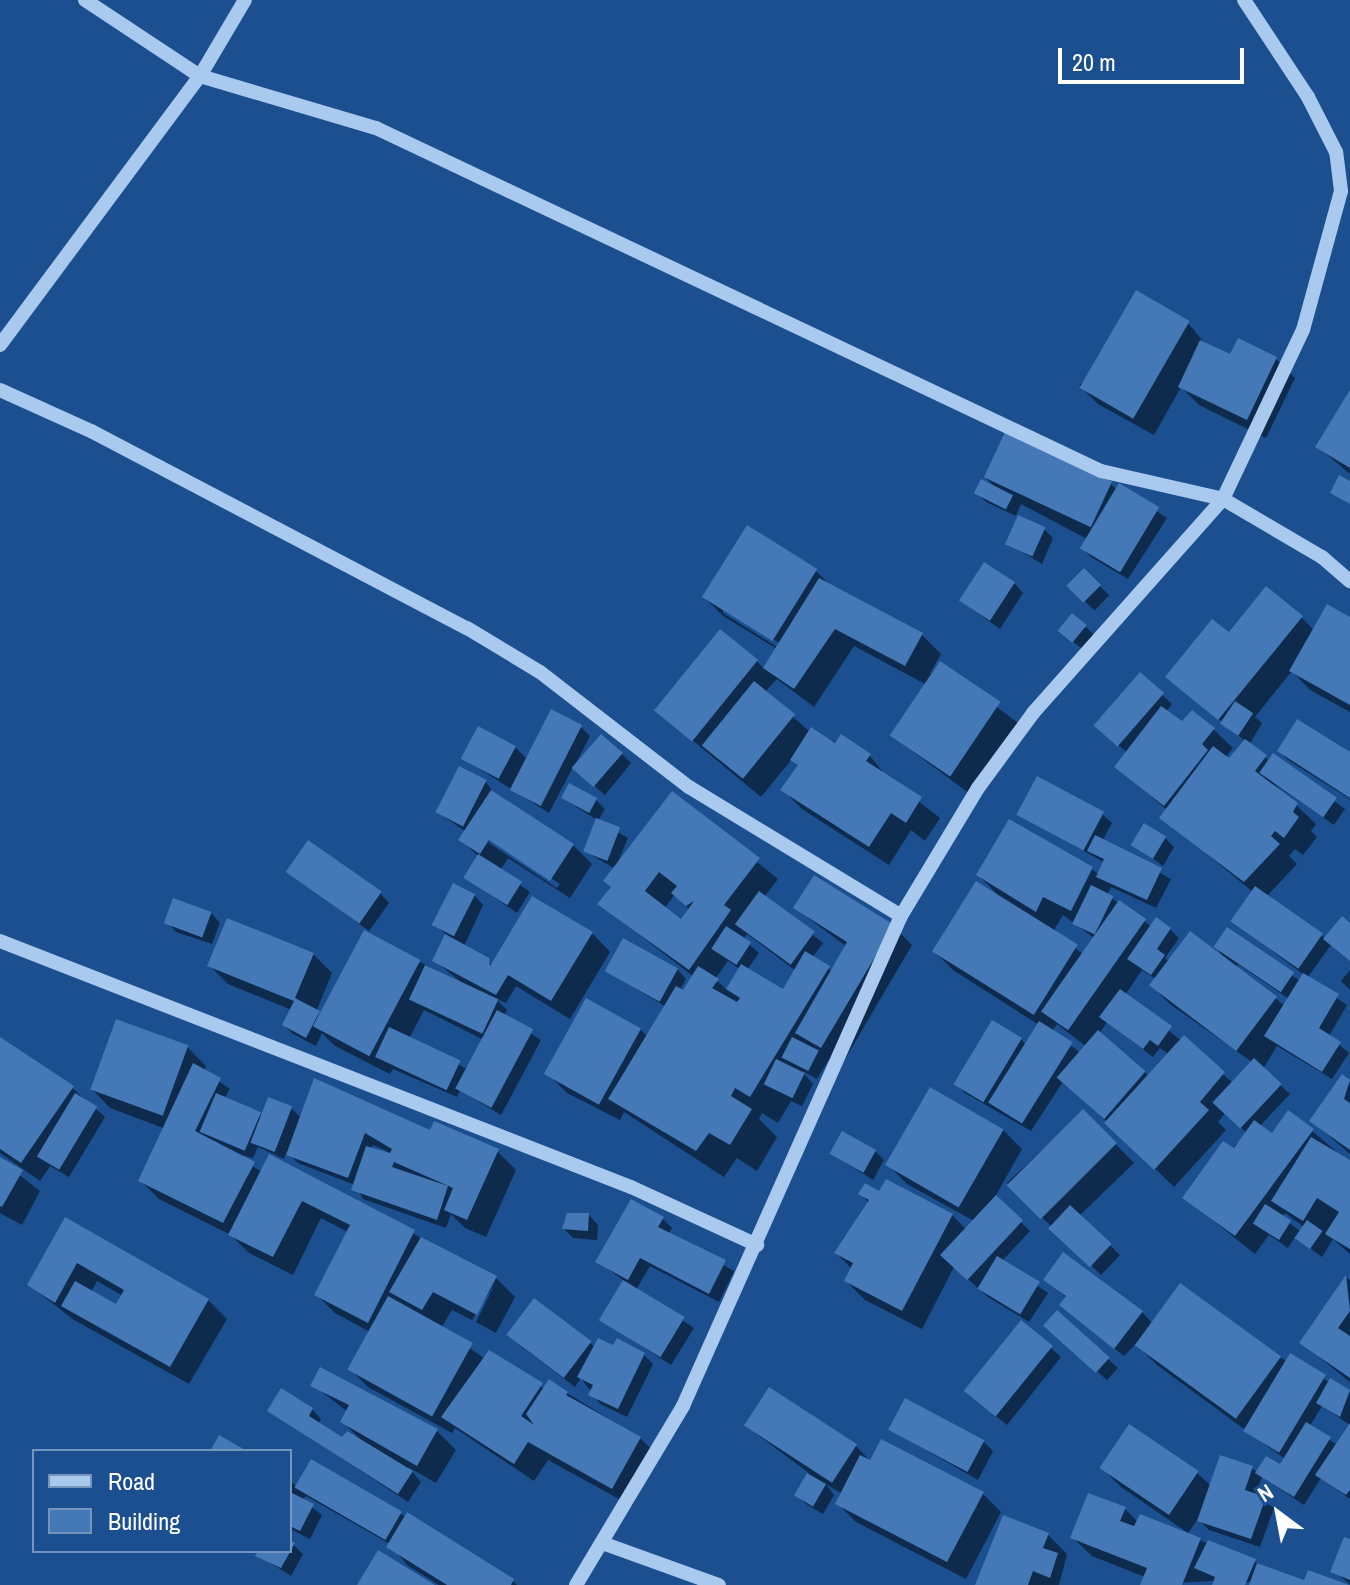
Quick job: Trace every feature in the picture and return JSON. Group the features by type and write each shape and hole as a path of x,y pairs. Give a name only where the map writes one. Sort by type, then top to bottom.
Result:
{"street":[{"path":"85,0 200,76 376,128 1101,471 1223,499 1322,557 1350,581"},
{"path":"0,345 200,76 245,0"},
{"path":"576,1585 605,1544 683,1406 901,916 978,788 1033,713 1223,499 1303,330 1341,191 1336,152 1308,97 1244,0"},
{"path":"0,390 91,431 467,628 540,672 689,787 901,916"},
{"path":"0,941 631,1187 757,1245"},
{"path":"605,1544 719,1585"}],"building":[{"path":"1136,290 1190,321 1133,419 1080,388"},
{"path":"1238,338 1277,357 1247,420 1178,387 1200,340 1230,354"},
{"path":"1350,390 1350,468 1315,447"},
{"path":"1005,432 1112,482 1091,527 984,477"},
{"path":"1339,475 1350,481 1350,504 1330,493"},
{"path":"981,479 1013,495 1006,510 974,493"},
{"path":"1119,483 1159,507 1120,572 1080,548"},
{"path":"1018,515 1045,527 1032,556 1005,544"},
{"path":"747,525 817,569 772,641 702,597"},
{"path":"984,562 1015,582 990,621 959,601"},
{"path":"1084,568 1101,585 1083,603 1066,586"},
{"path":"819,578 923,633 905,666 835,629 794,689 763,668"},
{"path":"1266,586 1303,616 1218,720 1165,677 1212,619 1229,632"},
{"path":"1327,604 1350,617 1350,705 1289,671"},
{"path":"1072,613 1087,625 1072,643 1058,631"},
{"path":"720,629 758,660 692,741 654,711"},
{"path":"940,661 1001,702 950,776 890,736"},
{"path":"1140,672 1164,693 1118,747 1093,726"},
{"path":"754,681 795,714 743,779 702,746"},
{"path":"1235,701 1253,713 1238,736 1220,723"},
{"path":"1161,706 1182,721 1192,710 1215,728 1202,744 1208,750 1164,806 1114,767"},
{"path":"551,709 582,725 541,806 510,790"},
{"path":"1297,719 1350,752 1350,798 1277,751"},
{"path":"478,726 516,746 499,779 461,759"},
{"path":"811,727 835,743 841,734 871,754 866,761 922,797 906,823 891,813 869,847 780,790 798,765 790,760"},
{"path":"601,734 623,753 593,787 571,768"},
{"path":"1245,739 1267,755 1255,771 1298,803 1293,812 1299,817 1284,838 1275,831 1271,836 1280,844 1244,882 1159,818 1213,746 1229,758"},
{"path":"1273,753 1337,798 1323,817 1259,773"},
{"path":"459,766 487,780 463,826 435,812"},
{"path":"1037,776 1104,812 1083,851 1016,815"},
{"path":"569,783 597,798 589,813 561,798"},
{"path":"491,790 574,844 550,881 489,840 480,854 458,840"},
{"path":"672,791 760,858 724,905 731,910 689,970 597,904 611,887 603,881","holes":["659,872 677,886 671,893 686,906 694,901 681,919 645,891"]},
{"path":"596,818 620,827 607,861 583,852"},
{"path":"1009,819 1093,867 1071,911 1043,897 1036,912 976,875"},
{"path":"1144,823 1166,836 1153,859 1131,845"},
{"path":"1095,835 1162,868 1147,900 1096,877 1104,859 1087,851"},
{"path":"308,840 382,892 359,924 286,872"},
{"path":"478,854 522,882 507,905 463,878"},
{"path":"814,875 894,925 821,1048 795,1033 847,942 793,908"},
{"path":"976,881 1078,945 1034,1015 932,951"},
{"path":"453,883 475,894 454,936 432,925"},
{"path":"1091,885 1113,896 1095,935 1072,924"},
{"path":"1255,886 1323,934 1298,969 1230,921"},
{"path":"759,891 815,932 791,965 735,924"},
{"path":"532,896 593,932 551,1001 508,975 496,995 432,961 445,934 489,958 490,966"},
{"path":"173,898 212,912 202,937 164,923"},
{"path":"1119,900 1146,919 1068,1030 1041,1011"},
{"path":"1342,916 1350,923 1350,961 1323,939"},
{"path":"1156,917 1171,928 1157,949 1165,955 1151,975 1127,959"},
{"path":"227,918 314,953 295,998 320,1011 306,1038 282,1025 294,1001 207,966"},
{"path":"726,926 751,942 736,965 711,949"},
{"path":"1227,927 1294,972 1281,992 1214,947"},
{"path":"364,930 421,960 369,1056 313,1026"},
{"path":"1190,931 1277,997 1236,1051 1149,985"},
{"path":"623,938 678,969 660,1002 605,971"},
{"path":"805,951 830,966 750,1097 735,1088 731,1096 752,1109 730,1145 709,1133 696,1151 608,1099 676,986 683,990 698,966 719,979 712,988 737,1002 740,998 726,989 741,964 783,989"},
{"path":"425,965 498,999 482,1034 409,999"},
{"path":"1303,973 1339,994 1319,1028 1341,1042 1322,1072 1264,1036"},
{"path":"1120,989 1172,1026 1158,1046 1150,1040 1143,1049 1099,1017"},
{"path":"586,998 641,1029 599,1105 544,1074"},
{"path":"497,1010 533,1029 491,1108 455,1089"},
{"path":"116,1019 188,1045 163,1116 90,1089"},
{"path":"992,1020 1022,1038 983,1102 953,1084"},
{"path":"1039,1021 1073,1042 1022,1124 988,1102"},
{"path":"389,1027 461,1060 447,1090 375,1057"},
{"path":"1098,1030 1146,1071 1104,1119 1057,1078"},
{"path":"1184,1035 1225,1072 1200,1102 1209,1110 1154,1170 1104,1123"},
{"path":"0,1037 74,1086 21,1163 0,1149"},
{"path":"792,1037 819,1051 808,1071 782,1057"},
{"path":"1254,1058 1282,1084 1240,1129 1212,1103"},
{"path":"776,1059 805,1073 792,1098 764,1084"},
{"path":"193,1063 221,1078 195,1131 255,1162 223,1223 138,1181"},
{"path":"1342,1074 1350,1080 1344,1099 1350,1103 1350,1150 1309,1121"},
{"path":"314,1078 430,1130 434,1121 499,1149 467,1220 444,1210 453,1188 394,1162 392,1167 448,1186 437,1220 351,1190 366,1146 390,1153 392,1149 365,1133 348,1178 286,1155"},
{"path":"930,1087 1004,1130 959,1207 885,1165"},
{"path":"75,1093 97,1106 59,1170 37,1156"},
{"path":"216,1093 261,1112 245,1151 200,1132"},
{"path":"268,1097 292,1106 275,1152 250,1143"},
{"path":"1083,1109 1117,1143 1041,1219 1007,1185"},
{"path":"1288,1110 1314,1129 1235,1236 1182,1198 1223,1141 1234,1148 1254,1120 1272,1133"},
{"path":"842,1131 876,1150 864,1173 829,1154"},
{"path":"1311,1137 1350,1160 1350,1249 1325,1234 1339,1212 1317,1198 1303,1221 1271,1201"},
{"path":"269,1154 415,1230 368,1323 314,1295 350,1225 302,1201 273,1257 228,1235"},
{"path":"0,1157 23,1170 2,1207 0,1206"},
{"path":"886,1179 953,1214 902,1311 844,1281 853,1263 834,1253 869,1200 858,1194 865,1183 879,1191"},
{"path":"996,1195 1023,1220 967,1280 940,1255"},
{"path":"631,1199 664,1217 658,1227 726,1260 709,1294 640,1258 628,1280 595,1262"},
{"path":"1265,1204 1291,1220 1279,1240 1253,1224"},
{"path":"1070,1205 1112,1244 1090,1267 1048,1228"},
{"path":"567,1213 589,1213 588,1231 562,1229"},
{"path":"65,1217 209,1299 170,1367 61,1306 75,1281 116,1304 124,1290 77,1263 55,1303 27,1285"},
{"path":"1307,1220 1323,1231 1310,1249 1294,1238"},
{"path":"421,1237 497,1276 477,1315 433,1292 422,1310 389,1292"},
{"path":"1063,1252 1143,1311 1114,1349 1059,1305 1066,1296 1043,1280"},
{"path":"997,1256 1040,1282 1020,1314 977,1289"},
{"path":"1346,1275 1350,1311 1338,1328 1350,1336 1350,1378 1299,1343"},
{"path":"623,1280 685,1317 661,1357 599,1320"},
{"path":"1180,1283 1281,1356 1236,1419 1135,1345"},
{"path":"388,1296 473,1343 432,1416 347,1369"},
{"path":"534,1298 592,1341 564,1378 506,1335"},
{"path":"1057,1310 1110,1358 1096,1373 1043,1326"},
{"path":"1021,1320 1053,1346 996,1417 964,1391"},
{"path":"598,1338 613,1345 617,1338 645,1353 618,1409 588,1395 593,1385 577,1377"},
{"path":"489,1350 543,1383 521,1416 534,1425 526,1414 549,1379 568,1392 566,1395 641,1437 612,1489 528,1442 514,1464 441,1417"},
{"path":"1290,1353 1326,1375 1279,1453 1243,1431"},
{"path":"320,1367 438,1429 417,1466 340,1422 349,1405 310,1386"},
{"path":"1330,1378 1350,1390 1340,1417 1316,1403"},
{"path":"769,1387 857,1444 832,1483 744,1426"},
{"path":"281,1388 313,1408 309,1416 342,1437 347,1431 413,1471 398,1494 267,1411"},
{"path":"905,1398 984,1440 968,1472 888,1430"},
{"path":"1306,1422 1331,1437 1294,1497 1255,1473 1266,1456 1280,1464"},
{"path":"1350,1423 1350,1490 1346,1495 1315,1475"},
{"path":"1129,1424 1199,1471 1169,1515 1099,1468"},
{"path":"219,1435 244,1449 211,1449"},
{"path":"881,1439 984,1492 947,1562 835,1504 860,1455 870,1460"},
{"path":"1220,1455 1253,1466 1245,1490 1266,1497 1251,1539 1197,1521"},
{"path":"311,1459 402,1512 385,1540 294,1488"},
{"path":"807,1473 826,1484 813,1507 794,1496"},
{"path":"292,1493 314,1504 300,1531 292,1527"},
{"path":"1088,1493 1126,1507 1120,1521 1134,1526 1140,1514 1201,1538 1182,1585 1140,1585 1147,1568 1070,1538"},
{"path":"407,1512 514,1579 511,1585 447,1585 386,1547"},
{"path":"1003,1515 1049,1533 1043,1548 1058,1553 1050,1578 1033,1571 1028,1585 975,1585"},
{"path":"1344,1537 1350,1539 1350,1580 1330,1572"},
{"path":"1208,1540 1256,1559 1245,1585 1212,1585 1215,1577 1194,1568"},
{"path":"378,1550 435,1585 357,1585"},
{"path":"257,1553 289,1553 281,1568 255,1556"},
{"path":"1257,1563 1304,1580 1308,1570 1349,1585 1249,1585"}]}
